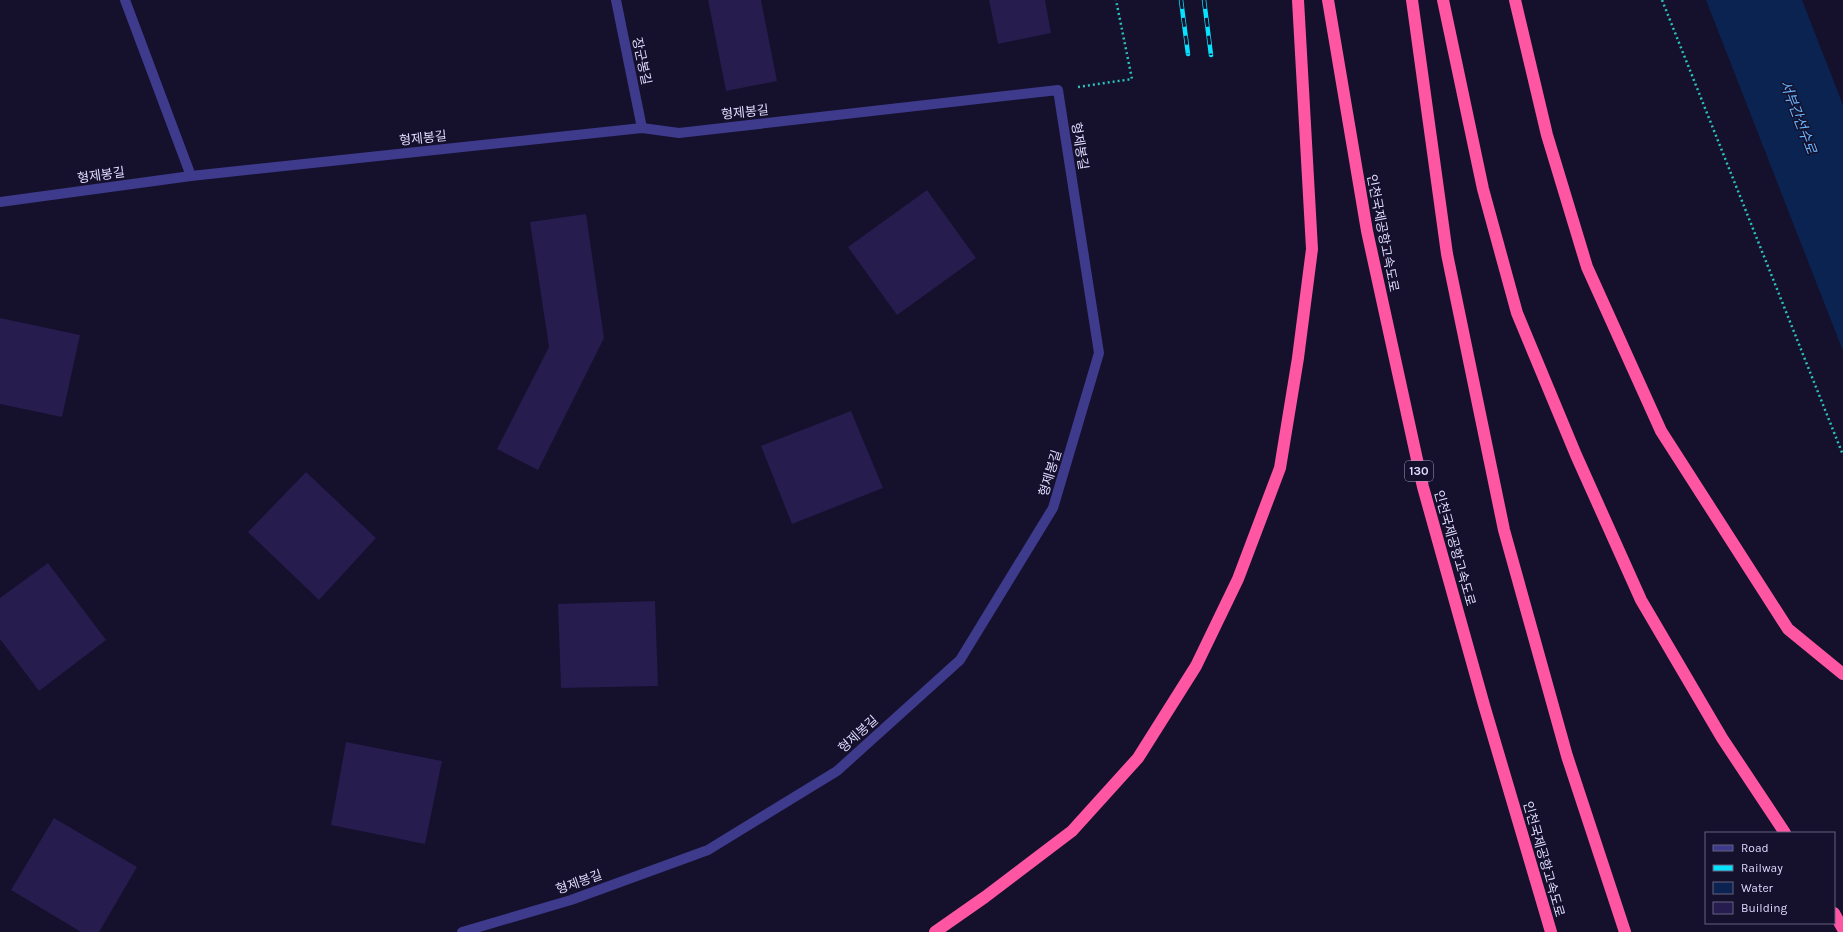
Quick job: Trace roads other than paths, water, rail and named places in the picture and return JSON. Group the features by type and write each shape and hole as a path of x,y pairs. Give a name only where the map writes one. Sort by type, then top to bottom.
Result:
{"highway":[{"path":"935,932 1072,831 1138,758 1196,666 1238,579 1280,468 1298,358 1312,249 1298,0"},
{"name":"인천국제공항고속도로","path":"1328,0 1367,231 1423,487 1484,705 1551,932"},
{"path":"1412,0 1447,254 1504,530 1566,756 1625,932"},
{"path":"1443,0 1483,189 1516,313 1576,455 1641,600 1722,738 1784,832"},
{"path":"1514,0 1547,135 1587,267 1661,431 1788,629 1843,674"},
{"path":"1835,915 1843,929"}],"street":[{"path":"125,0 191,176"},
{"name":"장군봉길","path":"616,0 642,128"},
{"name":"형제봉길","path":"0,202 191,176 642,128 679,133 1058,90 1099,353 1053,508 960,660 837,771 708,850 571,900 462,932"}],"water":[{"name":"서부간선수로","path":"1706,0 1802,0 1843,105 1843,351"}],"railway":[{"path":"1181,0 1188,54"},
{"path":"1204,0 1211,55"}]}
